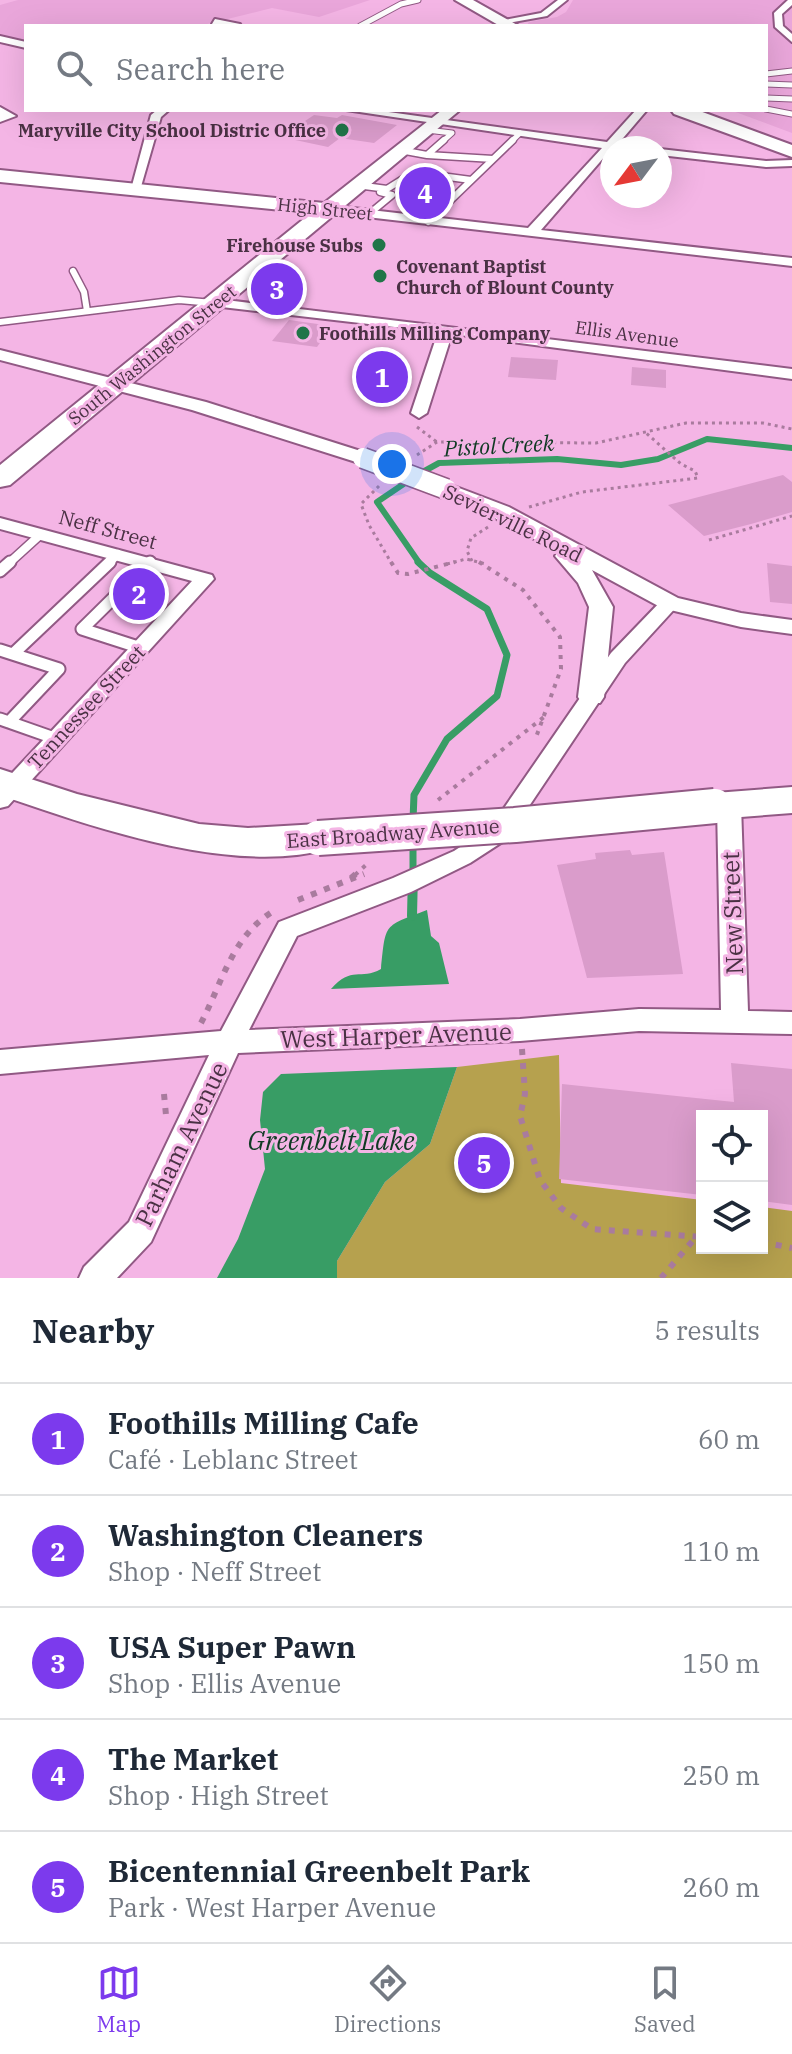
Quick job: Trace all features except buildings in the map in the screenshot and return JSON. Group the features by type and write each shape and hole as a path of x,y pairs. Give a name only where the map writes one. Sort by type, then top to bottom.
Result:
{"highway":[{"path":"462,0 507,24"},
{"path":"685,112 792,151"},
{"path":"712,112 792,141"}],"main road":[{"name":"South Washington Street","path":"0,479 218,303 360,182 439,121"},
{"name":"High Street","path":"3,179 327,209"},
{"name":"East Broadway Avenue","path":"4,790 199,838 248,842 515,825 792,800"}],"street":[{"path":"507,24 554,12 563,0"},
{"path":"792,1 778,13 779,27 792,39"},
{"path":"215,22 226,24"},
{"path":"0,39 24,45"},
{"path":"0,110 11,116 0,119"},
{"path":"134,190 156,115 161,112"},
{"path":"367,112 600,145"},
{"path":"617,136 640,112"},
{"path":"672,153 754,163 792,163"},
{"path":"531,233 600,155"},
{"name":"High Street","path":"327,209 792,262"},
{"name":"Ellis Avenue","path":"218,303 792,374"},
{"path":"419,413 446,329"},
{"name":"Sevierville Road","path":"0,355 199,406 363,458 501,512 670,603 741,620 792,627"},
{"name":"Neff Street","path":"0,523 205,579"},
{"path":"547,537 584,573 597,594 600,622 591,697"},
{"name":"Tennessee Street","path":"4,790 57,739 205,579"},
{"name":"Parham Avenue","path":"95,1278 140,1232 229,1042 288,929 402,885 462,857 499,833 618,658 670,603"},
{"name":"New Street","path":"722,805 735,1021"},
{"name":"West Harper Avenue","path":"0,1062 229,1042 520,1030 639,1020 792,1023"}],"lane":[{"path":"364,24 401,4 418,0"},
{"path":"768,74 792,71"},
{"path":"768,84 792,85"},
{"path":"768,98 792,99"},
{"path":"768,110 792,116"},
{"path":"427,155 452,133 439,121"},
{"path":"428,222 520,133"},
{"path":"400,150 454,160 468,157 493,159"},
{"path":"360,182 426,174 471,180"},
{"path":"360,182 387,189 398,179"},
{"path":"360,182 392,195 369,214"},
{"path":"73,271 84,292 87,311"},
{"path":"0,322 179,300 218,303"},
{"path":"0,571 41,534"},
{"path":"13,654 118,554"},
{"path":"141,648 82,629 150,562"},
{"path":"0,650 59,669 4,721 57,739"}],"path":[{"path":"419,413 417,428 437,442"},
{"path":"412,459 437,442 596,443 686,423 763,423 792,429"},
{"path":"524,509 582,492 698,478 695,471 681,464 644,431"},
{"path":"381,484 361,504 369,525 398,573 408,574 439,565 472,561 499,571 523,590 560,637 561,669 530,747"},
{"path":"709,540 792,516"},
{"path":"472,561 467,551 471,538 492,525"},
{"path":"447,792 544,717"},
{"path":"293,902 377,870"},
{"path":"188,1046 208,1012 238,944 257,918 281,907"},
{"path":"520,1030 525,1094 520,1116 540,1180 561,1208 592,1229 696,1237"},
{"path":"661,1278 696,1240"},
{"path":"768,1243 792,1248"}],"shaded area":[{"path":"18,0 370,0 319,17 272,8 207,24 24,24 24,45 0,39 0,5"},
{"path":"573,0 792,0 792,133 735,112 768,112 768,24 528,24 566,12"},
{"path":"410,176 458,183 424,213 399,210 413,195 392,192"},
{"path":"559,1055 561,1183 696,1199 696,1254 768,1254 768,1208 792,1211 792,1278 337,1278 337,1261 385,1182 430,1144 457,1067"}],"water":[{"path":"427,910 431,936 439,943 449,984 331,989 345,977 381,969 389,928"},
{"name":"Greenbelt Lake","path":"457,1067 430,1144 385,1182 337,1261 337,1278 217,1278 238,1239 265,1169 260,1120 263,1092 281,1074"}],"waterway":[{"name":"Pistol Creek","path":"419,474 439,463 557,459 621,465 658,459 707,439 792,448"},
{"name":"Pistol Creek","path":"408,481 377,502 420,564"},
{"name":"Pistol Creek","path":"413,820 414,795 447,739 497,696 507,655 487,609 420,564"},
{"name":"Pistol Creek","path":"413,841 413,873"},
{"name":"Pistol Creek","path":"412,916 413,873"}],"place":[{"name":"Maryville City School Distric Office","path":"342,130"},
{"name":"The Market","path":"425,193"},
{"name":"Firehouse Subs","path":"379,245"},
{"name":"Covenant Baptist Church of Blount County","path":"380,276"},
{"name":"USA Super Pawn","path":"277,289"},
{"name":"Foothills Milling Company","path":"303,333"},
{"name":"Foothills Milling Cafe","path":"382,377"},
{"name":"Washington Cleaners","path":"139,594"},
{"name":"Bicentennial Greenbelt Park","path":"484,1163"}]}
